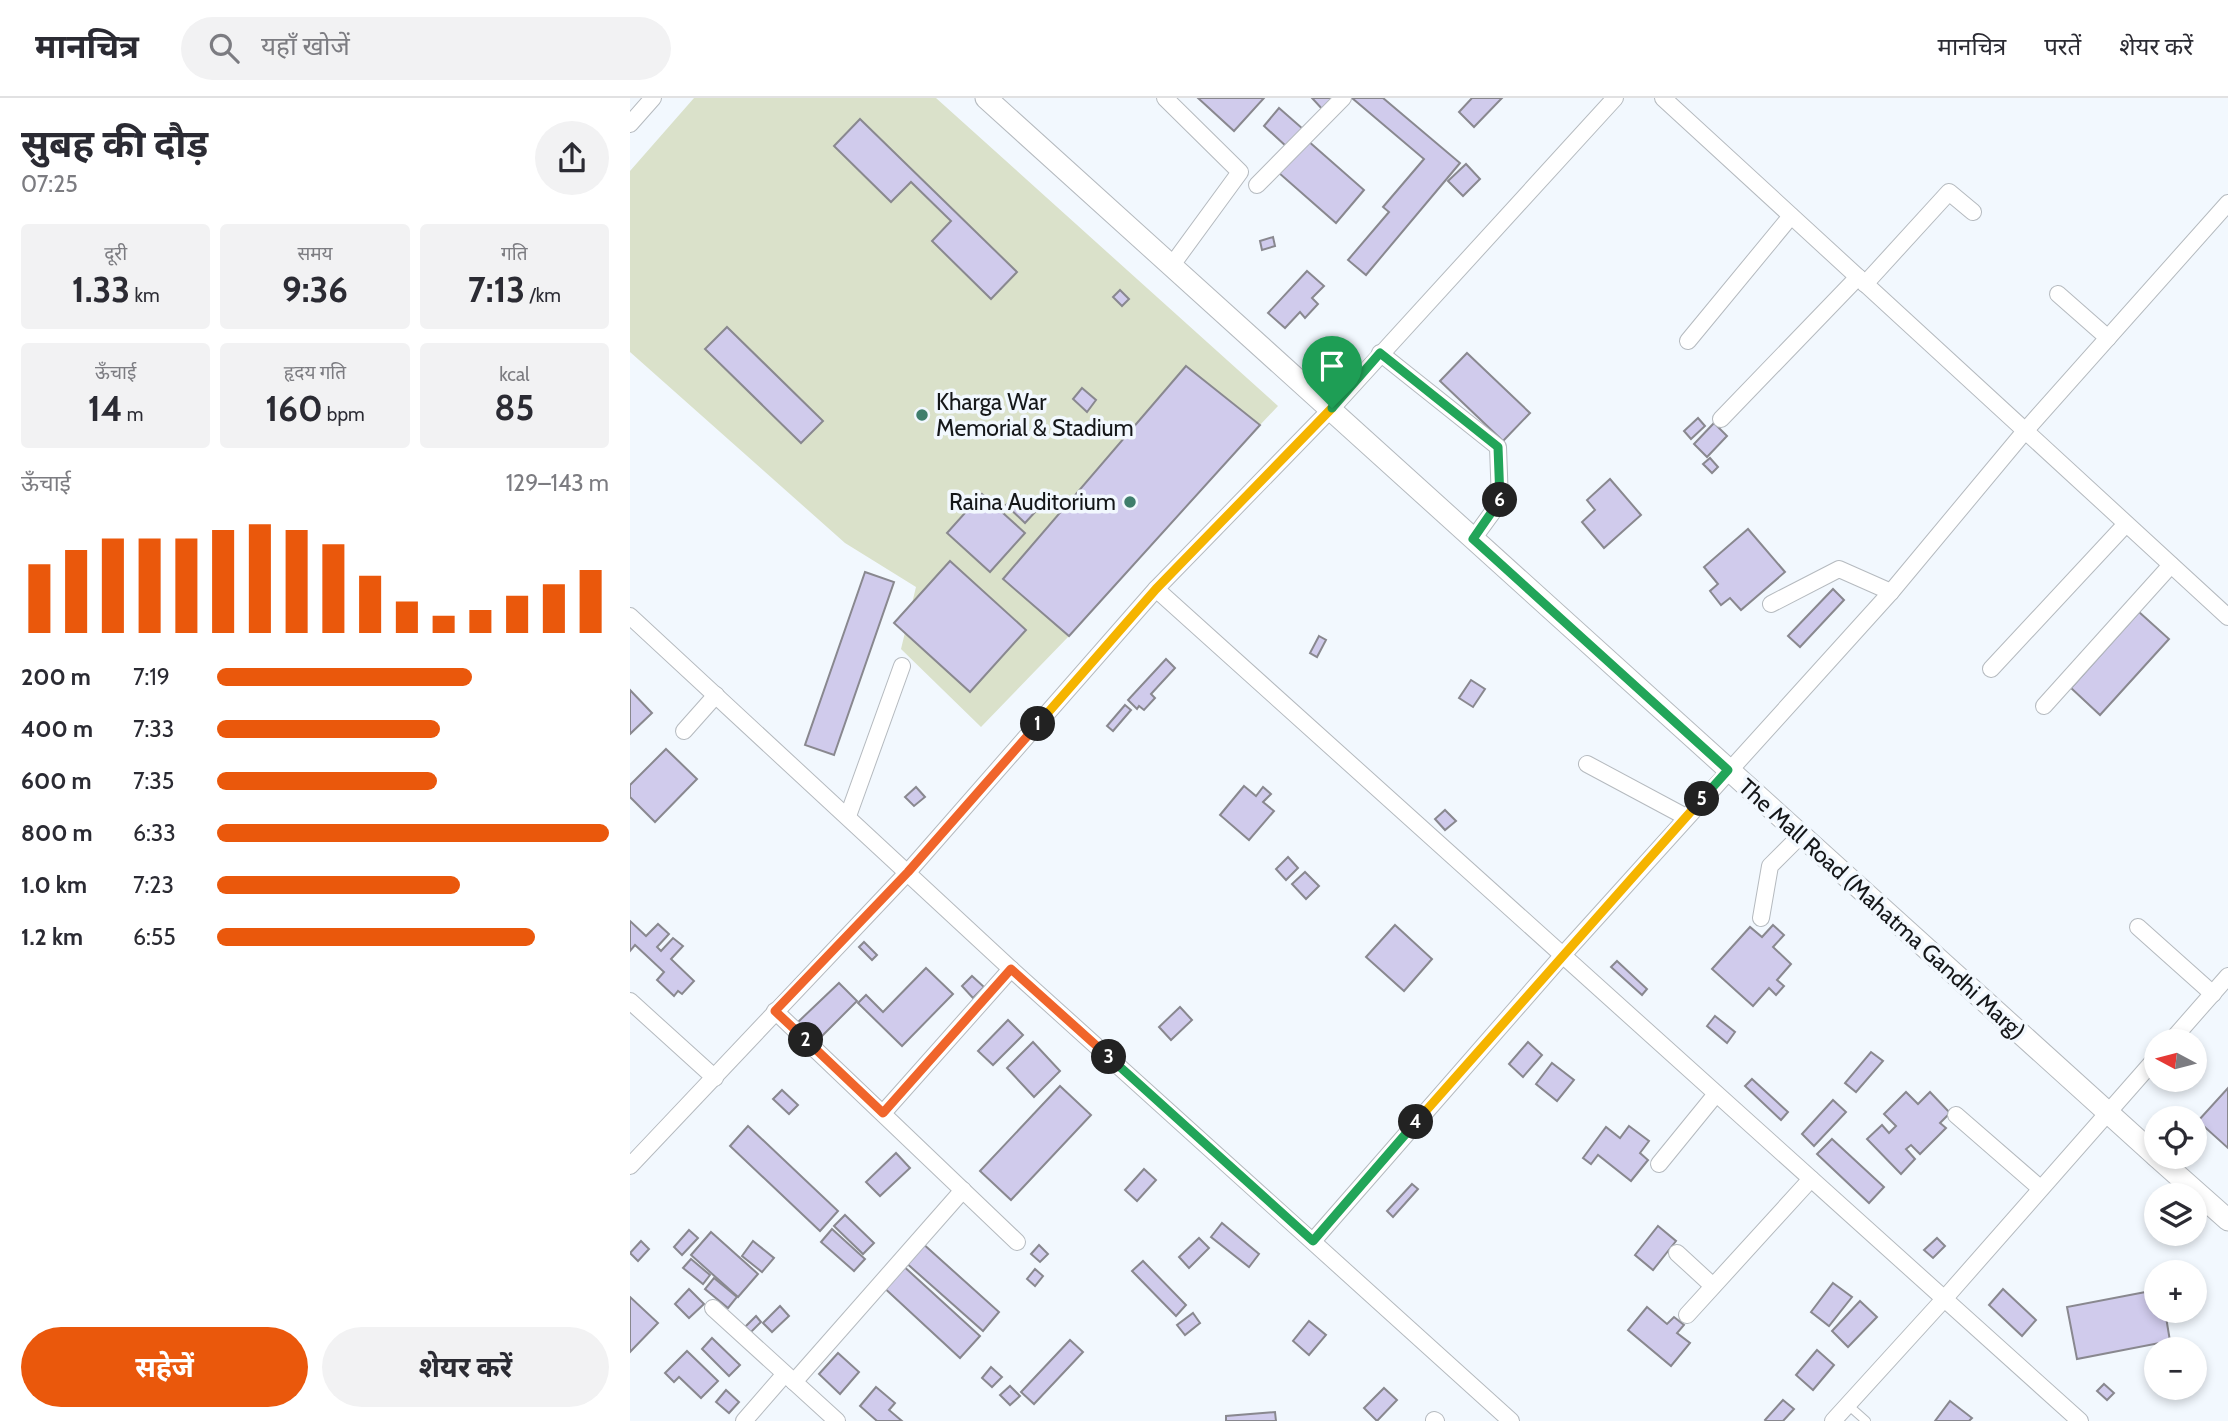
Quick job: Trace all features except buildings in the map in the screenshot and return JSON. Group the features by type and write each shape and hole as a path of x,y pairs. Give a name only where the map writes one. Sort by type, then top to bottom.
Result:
{"street":[{"path":"632,116 653,98"},
{"name":"The Mall Road (Mahatma Gandhi Marg)","path":"986,98 2144,1145"},
{"path":"1165,98 1240,172 1172,265"},
{"path":"1257,186 1343,98"},
{"path":"630,1166 908,872 1156,589 1332,408 1615,98"},
{"path":"1662,98 2228,617"},
{"path":"1721,419 1949,192 1973,212"},
{"path":"1313,1241 1562,956 1891,592 2025,431 2228,203"},
{"path":"1688,341 1791,216"},
{"path":"2058,294 2108,338"},
{"path":"1380,353 1498,447 1500,502 1473,539"},
{"path":"1992,669 2126,524"},
{"path":"2044,706 2171,565"},
{"path":"1772,604 1839,569 1891,592"},
{"path":"1156,589 2080,1421"},
{"path":"630,616 1011,969 1511,1421"},
{"path":"848,816 902,666"},
{"path":"684,732 716,695"},
{"path":"1587,764 1686,817"},
{"path":"1761,918 1770,866 1801,835"},
{"path":"2138,927 2213,994"},
{"path":"883,1113 1011,969"},
{"path":"2182,1029 2228,976"},
{"path":"630,1001 715,1077"},
{"path":"775,1011 1017,1241"},
{"path":"1833,1421 2144,1072"},
{"path":"1659,1164 1716,1094"},
{"path":"1956,1115 2040,1188"},
{"name":"The Mall Road (Mahatma Gandhi Marg)","path":"2171,1169 2228,1220"},
{"path":"1687,1315 1811,1179"},
{"path":"744,1421 789,1378 963,1190"},
{"path":"1677,1253 1713,1286"},
{"path":"713,1308 837,1421"}],"lane":[{"path":"1848,1405 1866,1421"}],"green space":[{"name":"Kharga War Memorial & Stadium","path":"694,98 936,98 1278,406 1260,425 1186,366 1004,579 1069,636 981,727 901,649 916,587 845,543 630,352 630,171"}],"place":[{"name":"Kharga War Memorial & Stadium","path":"922,415"},
{"name":"Raina Auditorium","path":"1130,502"}],"route":[{"path":"1380,353 1498,447 1500,502 1473,539 1728,770 1313,1241 1011,969 883,1113 775,1011 908,872 1156,589 1332,408 1380,353"}]}
